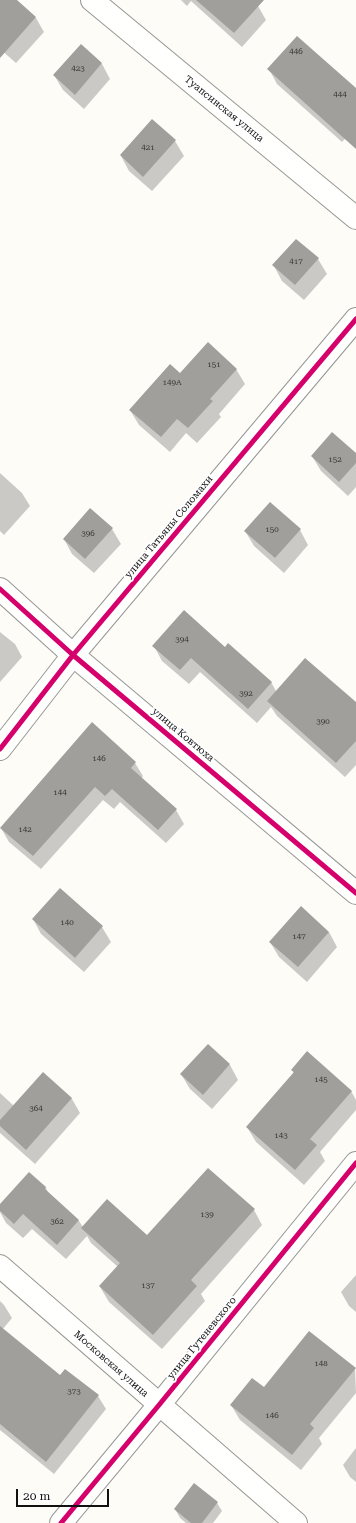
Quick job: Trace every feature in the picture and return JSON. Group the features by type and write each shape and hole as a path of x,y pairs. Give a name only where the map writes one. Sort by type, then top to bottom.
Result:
{"street":[{"name":"Туапсинская улица","path":"92,0 356,218"},
{"name":"улица Татьяны Соломахи","path":"0,749 73,654 356,319"},
{"name":"улица Ковтюха","path":"0,589 73,654 356,893"},
{"name":"улица Гутеневского","path":"61,1523 159,1405 356,1162"},
{"name":"Московская улица","path":"0,1266 296,1523"}],"building":[{"path":"0,0 17,0 36,17 0,58"},
{"path":"196,0 264,0 234,33"},
{"path":"297,36 356,88 356,149 267,69"},
{"path":"81,44 102,63 75,95 53,75"},
{"path":"152,119 176,140 143,177 120,155"},
{"path":"296,239 319,258 295,285 272,265"},
{"path":"208,342 237,369 210,399 213,401 188,428 177,419 161,437 129,410 170,364 180,373"},
{"path":"332,432 356,453 356,463 339,482 311,456"},
{"path":"270,502 301,529 275,558 244,531"},
{"path":"90,508 113,528 85,559 63,539"},
{"path":"184,610 225,647 228,643 272,682 248,709 191,658 180,670 152,646"},
{"path":"305,658 356,702 356,741 336,763 267,701"},
{"path":"92,722 136,762 131,768 177,809 158,830 112,789 105,796 95,787 33,856 0,828"},
{"path":"60,888 103,926 75,958 32,919"},
{"path":"301,906 329,932 298,967 269,942"},
{"path":"208,1044 230,1064 203,1095 180,1074"},
{"path":"307,1051 352,1091 310,1139 317,1145 295,1170 246,1127 294,1072 291,1070"},
{"path":"43,1072 72,1098 26,1150 0,1126 0,1120"},
{"path":"208,1168 255,1209 191,1280 197,1286 153,1335 99,1286 120,1263 81,1228 107,1199 147,1235"},
{"path":"29,1172 79,1220 57,1245 23,1214 14,1224 0,1211 0,1204"},
{"path":"0,1326 60,1375 65,1369 99,1395 46,1462 0,1424"},
{"path":"309,1331 356,1368 310,1424 314,1428 292,1455 230,1405 252,1378 264,1387"},
{"path":"194,1483 218,1502 202,1523 191,1523 174,1509"}],"cycle path":[{"path":"0,749 73,655 356,319"},
{"path":"0,589 73,655 356,893"},
{"path":"61,1523 356,1163"}]}
